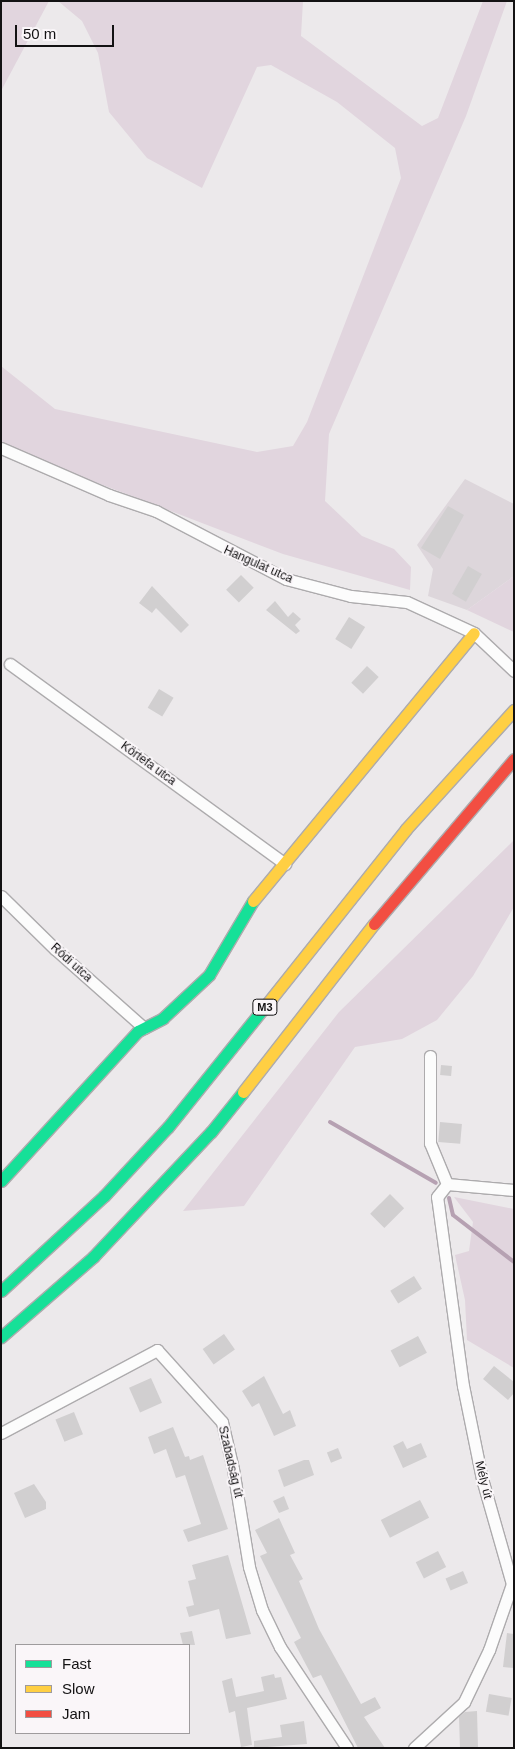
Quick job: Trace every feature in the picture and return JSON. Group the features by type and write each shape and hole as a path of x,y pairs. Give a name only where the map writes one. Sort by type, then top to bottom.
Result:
{"main road":[{"path":"2,1181 144,1028 163,1018 209,975 246,909 474,633"},
{"name":"M3","path":"1,1291 104,1196 168,1127 406,829 514,710"},
{"name":"M3","path":"1,1337 93,1257 211,1132 360,941 514,759"}],"street":[{"name":"Hangulat utca","path":"1,448 109,496 156,510 286,579 351,596 406,602 474,633 514,671"},
{"name":"Körtefa utca","path":"10,664 285,864"},
{"name":"Ródi utca","path":"1,896 54,949 144,1028"},
{"path":"430,1056 430,1143 447,1184 514,1190"},
{"name":"Mély út","path":"414,1748 464,1702 489,1650 512,1584 482,1479 460,1368 437,1197 447,1184"},
{"name":"Szabadság út","path":"1,1433 157,1350 222,1422 233,1469 248,1568 262,1610 280,1647 347,1748"}],"shaded area":[{"path":"1,1 49,1 1,91"},
{"path":"58,1 303,1 301,36 422,126 438,118 483,1 507,1 466,116 329,434 325,501 362,536 394,549 411,567 410,590 283,554 1,446 1,366 55,409 257,452 293,446 307,422 401,178 395,148 337,102 271,65 257,67 202,188 147,158 109,112 98,53 82,21"},
{"path":"465,479 514,504 514,576 467,610 428,596 433,569 417,545"},
{"path":"514,576 514,632 467,610"},
{"path":"514,840 514,907 473,976 437,1020 402,1039 355,1047 244,1206 183,1211 339,1012"},
{"path":"454,1197 514,1209 514,1368 467,1340 465,1300 455,1255 469,1251 473,1222"}],"building":[{"path":"448,506 464,515 440,559 421,548"},
{"path":"468,566 482,574 466,602 452,594"},
{"path":"241,575 254,588 239,603 226,590"},
{"path":"152,586 189,625 181,633 156,608 152,613 139,603"},
{"path":"275,601 288,617 293,612 301,619 295,625 300,631 296,634 266,610"},
{"path":"349,617 365,627 351,649 335,639"},
{"path":"367,666 379,677 363,694 351,683"},
{"path":"159,689 174,698 162,717 148,708"},
{"path":"441,1065 452,1066 451,1076 440,1075"},
{"path":"440,1122 462,1124 460,1144 438,1142"},
{"path":"390,1194 404,1208 384,1228 370,1214"},
{"path":"414,1276 422,1289 398,1304 390,1291"},
{"path":"224,1334 235,1350 214,1364 203,1349"},
{"path":"418,1336 427,1353 400,1367 391,1351"},
{"path":"494,1366 514,1382 514,1393 508,1400 483,1379"},
{"path":"264,1376 283,1414 290,1410 296,1426 274,1436 259,1403 252,1407 242,1391"},
{"path":"151,1378 162,1403 140,1412 129,1388"},
{"path":"74,1412 83,1434 64,1442 55,1419"},
{"path":"173,1427 185,1457 189,1456 190,1460 203,1455 228,1529 188,1542 183,1530 201,1524 185,1475 176,1478 166,1449 154,1454 148,1437"},
{"path":"403,1441 407,1449 421,1443 427,1457 403,1468 393,1446"},
{"path":"338,1448 342,1458 331,1463 327,1452"},
{"path":"304,1460 309,1460 314,1475 284,1487 278,1470"},
{"path":"34,1484 46,1502 46,1509 25,1518 14,1493"},
{"path":"284,1496 289,1509 279,1513 273,1501"},
{"path":"420,1500 429,1518 390,1538 381,1520"},
{"path":"279,1518 295,1553 290,1555 303,1579 299,1581 319,1629 361,1704 375,1697 381,1708 364,1717 385,1748 358,1748 321,1675 313,1678 294,1642 301,1638 260,1556 267,1553 255,1530"},
{"path":"438,1551 446,1567 424,1578 416,1562"},
{"path":"228,1555 251,1634 226,1639 219,1609 189,1617 186,1607 194,1605 188,1581 196,1579 192,1565"},
{"path":"463,1571 468,1583 451,1590 446,1578"},
{"path":"192,1631 195,1645 183,1644 180,1633"},
{"path":"507,1633 514,1634 514,1668 503,1667"},
{"path":"274,1674 275,1678 281,1677 287,1699 247,1708 252,1745 241,1747 235,1711 229,1713 222,1681 232,1678 236,1697 264,1691 261,1677"},
{"path":"489,1694 512,1698 509,1716 486,1712"},
{"path":"477,1711 478,1748 460,1748 459,1717 465,1712"},
{"path":"304,1721 307,1744 254,1748 254,1741 282,1737 280,1725"}],"waterway":[{"path":"330,1122 436,1183"},
{"path":"449,1198 453,1215 514,1262"}],"traffic: fast":[{"path":"1,1181 138,1031 163,1018 209,975 253,901"},
{"path":"1,1291 104,1196 168,1127 263,1009"},
{"path":"1,1337 93,1257 211,1132 243,1092"}],"traffic: slow":[{"path":"253,901 474,633"},
{"path":"263,1009 406,829 514,710"},
{"path":"243,1092 374,924"}],"traffic: jam":[{"path":"374,924 514,759"}]}
